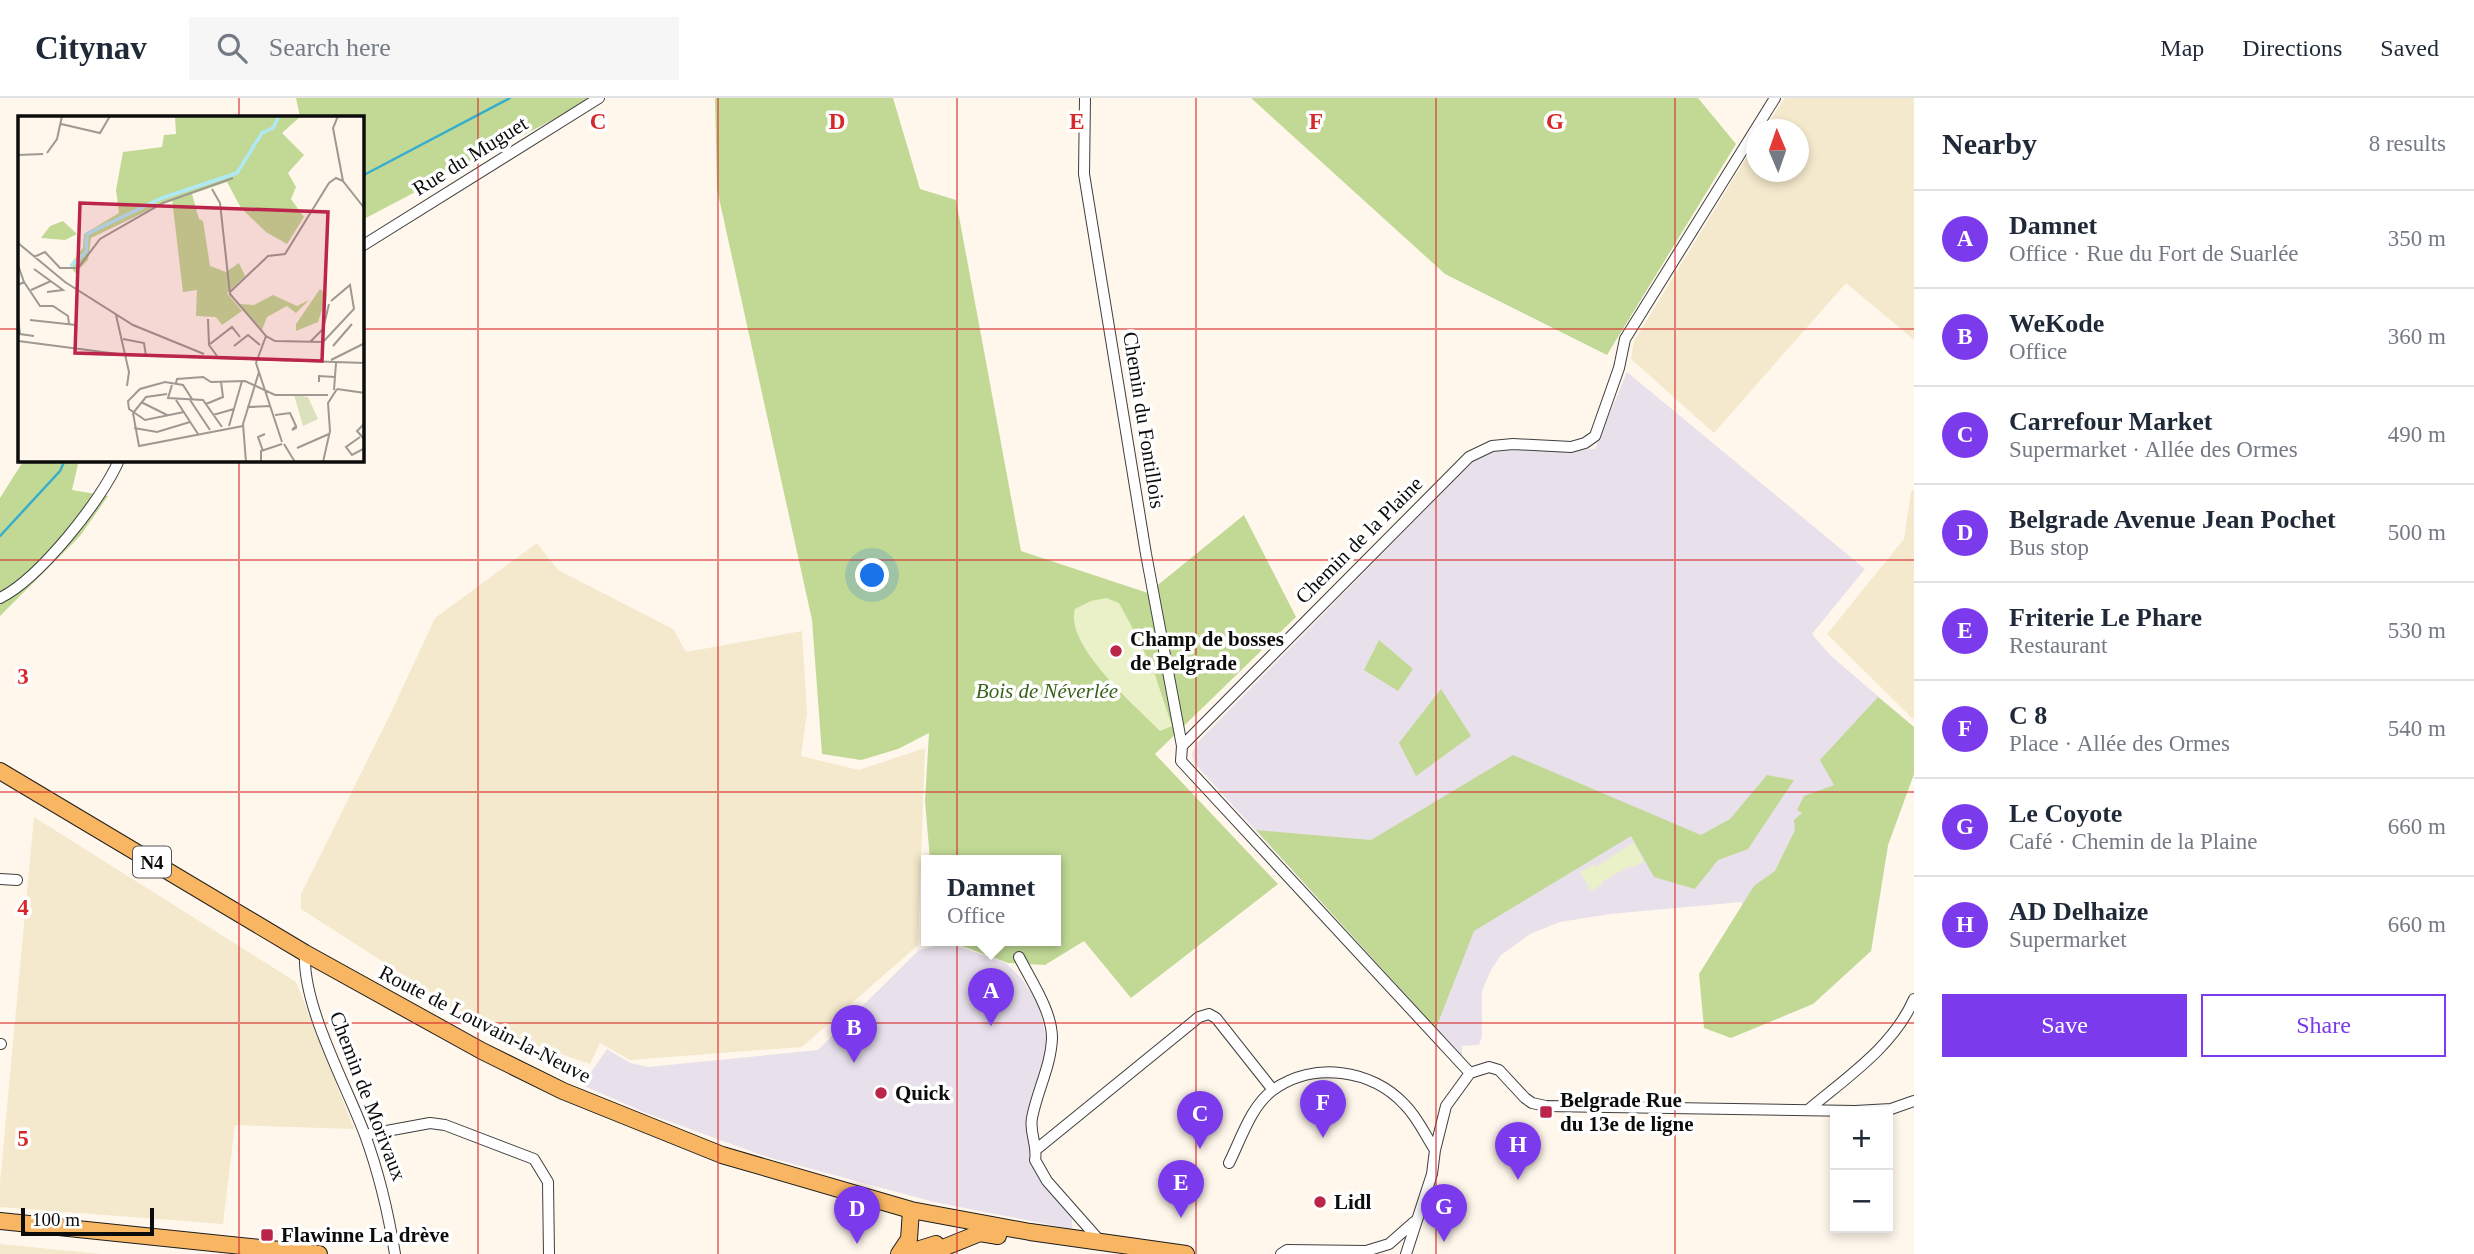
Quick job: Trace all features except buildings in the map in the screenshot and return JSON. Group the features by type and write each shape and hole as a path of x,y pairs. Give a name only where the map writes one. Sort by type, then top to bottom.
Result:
{"main road":[{"name":"Route de Louvain-la-Neuve","path":"0,771 305,953 482,1051 564,1091 722,1155 911,1210 1030,1232"},
{"path":"901,1254 909,1239 911,1210"},
{"path":"0,1221 318,1254"},
{"path":"901,1254 943,1242 984,1224"},
{"path":"928,1254 980,1233 1017,1237 1030,1232"},
{"name":"N4","path":"1030,1232 1186,1254"}],"street":[{"name":"Rue du Muguet","path":"364,245 599,98"},
{"name":"Chemin du Fontillois","path":"1085,98 1084,174 1146,554 1182,746"},
{"name":"Chemin de la Plaine","path":"1182,746 1469,457 1492,446 1513,444 1571,447 1585,443 1595,436 1619,368 1625,339 1775,98"},
{"path":"0,598 31,574 63,543 97,499 119,462"},
{"path":"1182,746 1181,761 1469,1073"},
{"path":"0,879 17,880"},
{"name":"Chemin de Morivaux","path":"305,953 304,969 310,999 365,1135 386,1198 395,1254"},
{"path":"1019,957 1038,993 1049,1020 1052,1037 1049,1059 1031,1121 1032,1135 1038,1148"},
{"path":"1808,1110 1887,1042 1900,1026 1914,999"},
{"path":"1101,1242 1047,1181 1035,1160 1038,1148 1199,1017 1209,1014 1216,1018 1273,1090"},
{"path":"1406,1254 1432,1174 1446,1106 1469,1073 1489,1067 1499,1070 1525,1098 1532,1103 1546,1106 1876,1111 1914,1101"},
{"path":"1229,1163 1255,1109 1273,1090 1302,1076 1330,1071 1379,1084 1407,1106 1435,1150"},
{"path":"365,1135 429,1123 445,1125 534,1159 548,1182 549,1254"},
{"path":"1281,1254 1287,1250 1366,1251 1389,1244 1418,1219"}],"shaded area":[{"path":"1785,98 1914,98 1914,340 1846,283 1714,433 1631,359 1634,341 1746,158 1746,182 1809,182 1809,119 1771,119"},
{"path":"1627,372 1865,569 1812,634 1831,656 1914,727 1914,774 1888,845 1871,951 1813,1004 1741,902 1610,914 1560,922 1530,934 1501,955 1482,991 1482,1036 1479,1045 1462,1046 1462,1056 1195,764 1192,754 1197,743 1483,451 1595,449"},
{"path":"1914,489 1914,720 1827,634 1904,539 1911,492"},
{"path":"537,543 558,570 673,629 686,652 802,631 807,713 801,756 859,770 925,748 918,945 802,1047 630,1060 600,1043 590,1064 448,1015 450,1005 301,909 301,894 435,618"},
{"path":"34,817 296,982 354,1129 235,1125 223,1224 0,1207 0,1182"},
{"path":"937,946 963,948 1006,963 1022,979 1038,1004 1046,1036 1046,1054 1029,1115 1027,1133 1031,1157 1050,1191 1072,1219 1072,1229 934,1202 767,1157 646,1113 582,1085 607,1049 630,1063 648,1067 818,1050 919,950"},
{"path":"0,1244 100,1254 0,1254"}],"green space":[{"path":"296,98 594,98 364,219 364,116 300,116"},
{"name":"Bois de Néverlée","path":"715,98 893,98 920,189 956,200 1021,551 1148,593 1244,515 1296,617 1155,754 1278,884 1131,998 1084,941 1045,965 1008,963 962,946 1061,946 1061,855 930,855 925,801 929,733 898,749 861,760 822,754 812,620 717,189"},
{"path":"1251,98 1698,98 1736,144 1607,355 1445,274"},
{"path":"23,462 79,462 72,490 108,496 80,536 0,616 0,498"},
{"name":"Champ de bosses de Belgrade","path":"1106,598 1119,603 1132,627 1153,669 1172,726 1160,731 1104,674 1080,640 1075,624 1075,609 1091,601"},
{"path":"1379,640 1413,669 1398,691 1364,670"},
{"path":"1441,689 1471,736 1416,776 1399,743"},
{"path":"1878,697 1914,727 1914,774 1888,845 1871,951 1813,1004 1731,1038 1704,1028 1699,974 1754,886 1775,871 1795,830 1794,820 1802,813 1797,810 1804,796 1834,785 1820,760"},
{"path":"1513,755 1701,835 1730,819 1767,775 1794,780 1748,849 1718,860 1695,889 1654,877 1631,836 1474,931 1436,1028 1256,830 1371,840"},
{"path":"1634,842 1644,862 1631,868 1630,866 1591,891 1580,872 1593,865 1595,867"}],"waterway":[{"path":"364,175 510,98"},
{"path":"0,536 60,471 64,462"}],"place":[{"name":"Champ de bosses de Belgrade","path":"1116,651"},
{"name":"Damnet","path":"991,1026"},
{"name":"WeKode","path":"854,1063"},
{"name":"Quick","path":"881,1093"},
{"name":"Belgrade Rue du 13e de ligne","path":"1546,1112"},
{"name":"C 8","path":"1323,1138"},
{"name":"Carrefour Market","path":"1200,1149"},
{"name":"AD Delhaize","path":"1518,1180"},
{"name":"Lidl","path":"1320,1202"},
{"name":"Friterie Le Phare","path":"1181,1218"},
{"name":"Flawinne La drève","path":"267,1235"},
{"name":"Le Coyote","path":"1444,1242"},
{"name":"Belgrade Avenue Jean Pochet","path":"857,1244"}]}
